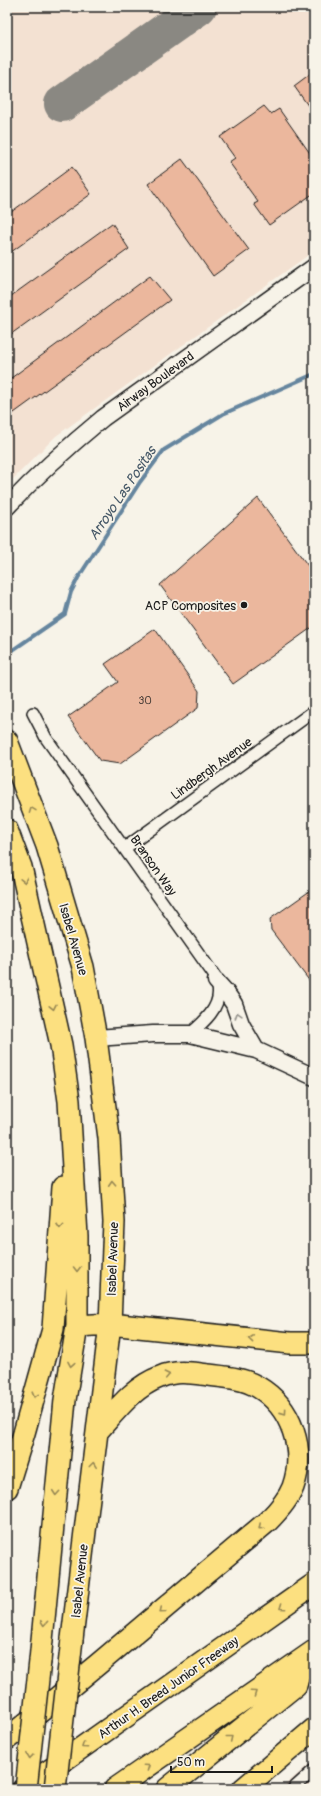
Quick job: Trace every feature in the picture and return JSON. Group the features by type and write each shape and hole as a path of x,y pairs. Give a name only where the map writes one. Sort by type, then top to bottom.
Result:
{"highway":[{"name":"Isabel Avenue","path":"7,741 46,846 83,967 96,1038 109,1138 114,1222 110,1324 55,1789"},
{"path":"7,830 21,867 60,1037 69,1101 77,1236 77,1326 65,1400 26,1789"},
{"path":"7,1488 53,1329 65,1162 72,1146"},
{"path":"77,1326 110,1324 290,1343 314,1343"},
{"path":"7,1739 268,1521 283,1505 292,1488 298,1466 298,1446 293,1428 285,1413 257,1386 222,1376 181,1372 161,1376 144,1384 128,1397 97,1432"},
{"name":"Arthur H. Breed Junior Freeway","path":"23,1789 314,1584"},
{"path":"115,1789 309,1654"},
{"path":"167,1789 296,1685 309,1654"},
{"path":"243,1789 314,1730"}],"main road":[{"name":"Airway Boulevard","path":"7,507 55,458 104,418 314,267"},
{"path":"216,981 226,991 234,1004 241,1024 256,1050"},
{"path":"96,1038 153,1034 190,1034 256,1050 314,1077"}],"street":[{"name":"Lindbergh Avenue","path":"125,848 314,711"},
{"name":"Branson Way","path":"33,713 46,738 207,963 216,981 219,988 217,1001 207,1020 190,1034"},
{"path":"293,1789 314,1770"}],"shaded area":[{"path":"7,7 314,7 314,251 56,436 7,485"},
{"path":"314,1760 314,1789 283,1789 285,1785"}],"building":[{"path":"314,71 314,114 294,86"},
{"path":"264,106 271,114 279,109 314,159 314,193 269,225 254,204 258,202 229,162 235,158 220,137"},
{"path":"182,159 249,250 213,276 148,184"},
{"path":"72,167 91,194 7,255 7,215"},
{"path":"112,223 129,249 7,337 7,299"},
{"path":"150,276 170,300 7,418 7,381"},
{"name":"ACP Composites","path":"258,498 314,574 314,626 233,684 160,585"},
{"path":"155,629 199,691 198,708 120,764 100,761 68,717 118,682 105,664"},
{"path":"314,888 314,987 271,930 270,919"}],"waterway":[{"name":"Arroyo Las Positas","path":"7,654 65,614 71,592 78,578 140,482 164,450 223,414 314,374"}],"taxiway":[{"path":"62,104 199,7"}],"place":[{"name":"ACP Composites","path":"244,605"}]}
